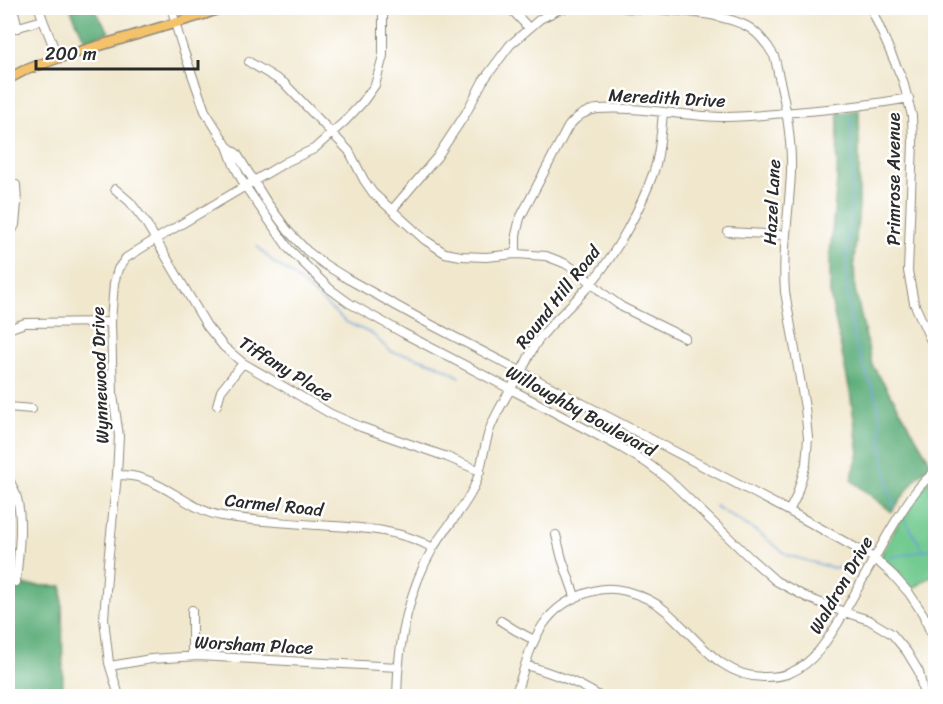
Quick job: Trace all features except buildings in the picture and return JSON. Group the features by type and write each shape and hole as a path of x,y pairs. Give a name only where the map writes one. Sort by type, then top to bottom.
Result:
{"main road":[{"path":"8,79 58,58 221,8"}],"street":[{"path":"13,8 18,28"},
{"path":"39,8 58,58"},
{"name":"Willoughby Boulevard","path":"172,8 205,111 227,146 245,186 289,249 330,289 349,303 403,333 647,463 667,478 776,581 808,598 869,620 892,634 907,652 919,672 924,696"},
{"name":"Wynnewood Drive","path":"119,696 110,666 104,620 117,475 118,436 113,395 111,322 114,283 118,269 126,258 156,239 286,162 314,149 332,134 362,104 375,85 383,56 383,8"},
{"path":"510,8 529,28"},
{"path":"392,210 437,157 466,113 483,81 510,45 540,19 560,9 568,8"},
{"name":"Hazel Lane","path":"625,8 716,15 744,24 762,39 774,57 782,89 790,145 791,171 785,235 784,292 808,438 806,464 789,512"},
{"name":"Primrose Avenue","path":"871,8 909,98 913,142 909,278 914,303 936,352"},
{"path":"8,30 43,20"},
{"path":"249,62 284,83 349,151 373,193 425,240 445,253 486,257 516,254 546,256 578,272 622,307 685,338"},
{"name":"Meredith Drive","path":"516,254 516,235 520,218 568,127 576,117 586,112 596,109 619,109 726,117 869,105 909,98"},
{"name":"Round Hill Road","path":"397,696 398,667 408,609 433,548 474,487 490,427 537,343 591,283 625,232 655,169 663,112"},
{"name":"Willoughby Boulevard","path":"227,146 237,154 288,231 307,251 324,264 348,279 874,558 894,575 909,593 923,614 936,646"},
{"path":"8,238 15,225 16,184"},
{"name":"Tiffany Place","path":"116,189 130,202 156,239 207,326 224,347 243,363 331,414 480,471"},
{"path":"728,232 785,235"},
{"path":"8,329 24,323 111,322"},
{"path":"217,405 221,391 243,363"},
{"path":"8,407 32,409"},
{"name":"Waldron Drive","path":"515,696 534,640 543,624 560,606 575,596 596,590 618,589 640,595 665,609 729,669 759,677 776,677 792,672 822,649 907,503 922,483 936,471"},
{"name":"Carmel Road","path":"117,475 144,478 202,510 221,516 307,525 369,528 408,537 433,548"},
{"path":"8,478 16,494 19,508 16,582"},
{"path":"556,535 575,596"},
{"path":"192,610 192,656"},
{"path":"926,621 936,616"},
{"path":"501,621 534,640"},
{"name":"Worsham Place","path":"110,666 151,658 192,656 398,667"},
{"path":"526,665 585,687 599,696"}],"green space":[{"path":"70,8 93,8 109,32 85,40"},
{"path":"859,110 859,206 854,261 855,289 872,365 931,463 913,482 892,512 851,480 859,453 850,392 830,294 830,254 837,180 838,113"},
{"path":"935,475 935,573 911,590 882,559 882,553 912,502"},
{"path":"8,585 62,586 63,696 8,696"}],"waterway":[{"path":"851,118 852,189 847,253 850,317 857,349 878,403 883,456 895,508"},
{"path":"257,246 274,263 290,273 346,322 372,334 389,350 438,365 460,377"},
{"path":"715,506 759,533 787,555 833,568 856,564"},
{"path":"905,520 923,550"},
{"path":"889,558 936,548"}]}
